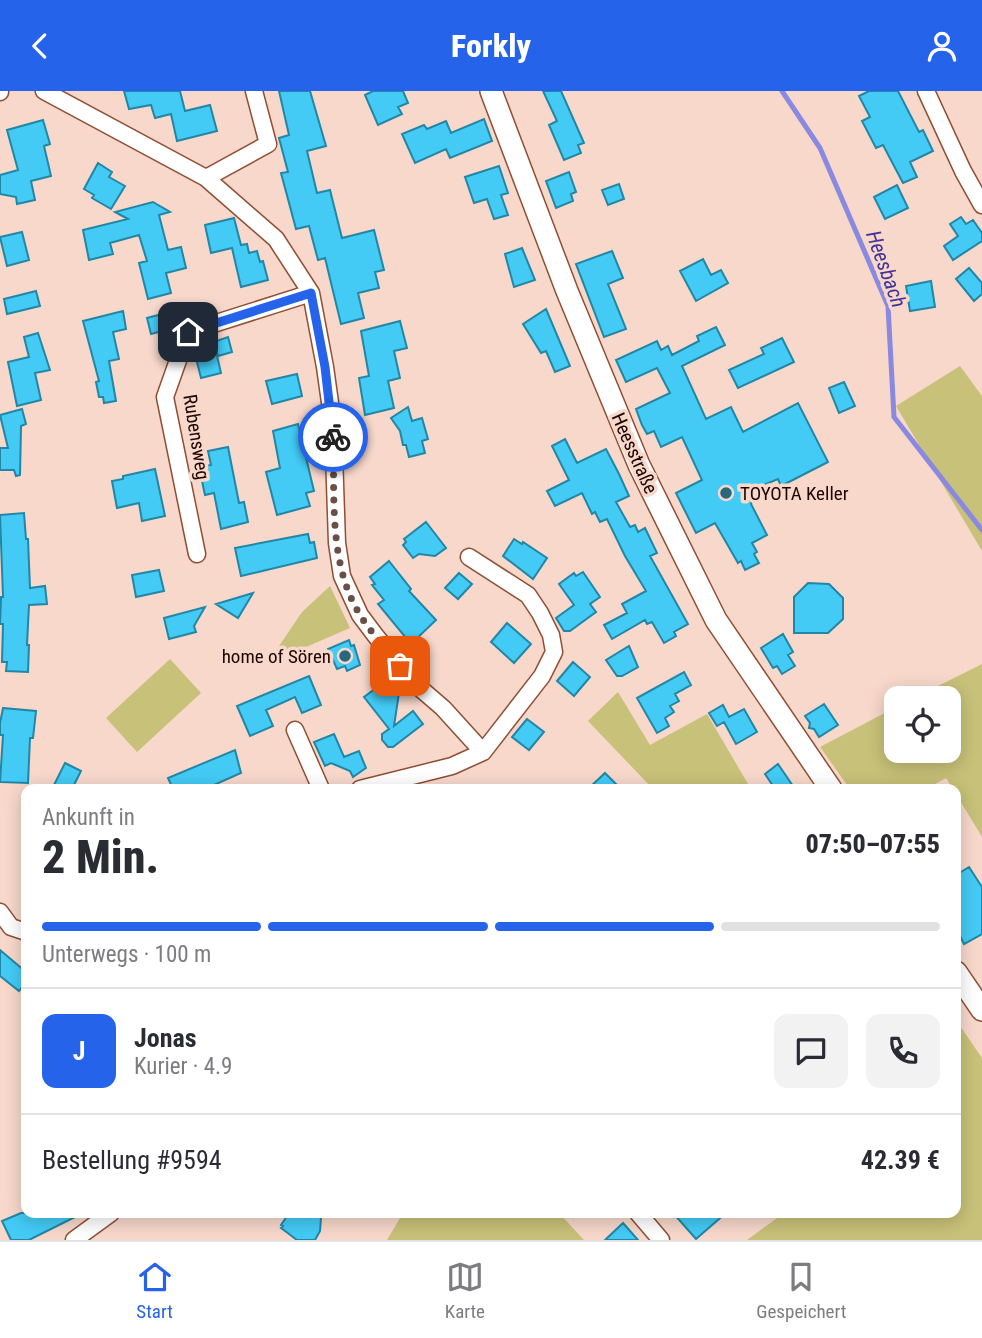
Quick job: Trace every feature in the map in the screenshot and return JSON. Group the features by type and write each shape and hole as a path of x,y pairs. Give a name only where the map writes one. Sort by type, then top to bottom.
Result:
{"main road":[{"name":"Heesstraße","path":"491,91 567,291 639,465 716,620 828,784"},
{"path":"961,979 982,1010"}],"street":[{"path":"44,91 206,179 276,239 311,293 333,424 337,543 342,576 360,615 383,646 414,683 443,708 483,752"},
{"path":"206,179 268,144 254,91"},
{"path":"926,91 982,205"},
{"name":"Rubensweg","path":"197,554 165,397 188,332 311,293"},
{"path":"379,784 452,766 483,752 542,676 554,652 551,635 528,595 469,557"},
{"path":"295,730 319,784"},
{"path":"0,912 11,927 21,930"},
{"path":"74,1240 104,1218"},
{"path":"642,1218 661,1240"}],"shaded area":[{"path":"960,366 982,396 982,551 896,406"},
{"path":"330,586 350,628 276,660 271,658 302,612"},
{"path":"170,659 201,693 137,752 106,718"},
{"path":"982,664 982,837 961,802 961,784 950,784 946,778 935,784 846,784 820,747 884,713 884,763 961,763 961,686 938,686"},
{"path":"618,692 650,745 707,714 748,784 648,784 588,721"},
{"path":"961,1027 982,1058 982,1240 747,1240 777,1218 961,1218"},
{"path":"400,1218 564,1218 584,1240 387,1240"}],"building":[{"path":"124,91 180,91 185,111 210,105 217,131 177,141 171,114 155,118 151,105 129,109"},
{"path":"279,91 310,91 326,146 307,151 317,193 330,190 342,238 374,230 384,270 375,272 379,288 358,293 364,318 341,324 325,258 318,260 309,226 296,229 281,173 288,172 279,138 289,135"},
{"path":"373,91 403,91 408,103 398,107 402,114 378,125 365,95"},
{"path":"543,91 561,91 584,143 578,145 581,153 564,160 549,125 557,121"},
{"path":"869,91 898,91 919,132 923,130 933,151 910,162 917,177 903,183 883,145 876,148 862,121 870,117 859,96"},
{"path":"484,119 492,141 450,158 446,149 415,163 402,134 424,125 427,129 446,121 451,133"},
{"path":"43,120 50,144 44,146 51,176 31,181 35,200 17,204 16,197 0,194 0,175 18,170 7,130"},
{"path":"98,163 112,172 109,177 125,186 111,209 92,198 94,195 84,189"},
{"path":"499,166 508,193 501,195 508,215 494,219 487,199 474,203 465,177"},
{"path":"569,172 576,192 571,194 573,201 556,208 546,181"},
{"path":"619,184 624,199 608,205 602,190"},
{"path":"897,185 908,208 885,219 874,197"},
{"path":"153,202 170,212 159,215 168,250 181,247 186,268 166,273 171,293 148,299 139,263 147,261 139,235 110,243 113,254 89,260 83,230 128,219 115,212"},
{"path":"961,217 966,224 973,220 982,233 982,241 953,260 944,246 958,236 950,224"},
{"path":"234,218 241,245 247,244 249,253 257,251 268,280 241,287 232,248 211,253 205,225"},
{"path":"22,232 29,260 7,266 0,237"},
{"path":"522,248 535,280 514,287 505,254"},
{"path":"612,251 623,278 608,284 626,329 604,337 576,264"},
{"path":"703,259 711,275 721,270 728,283 696,301 680,271"},
{"path":"969,268 982,283 982,294 974,301 956,279"},
{"path":"931,281 935,307 910,311 906,286"},
{"path":"36,291 40,306 7,314 4,299"},
{"path":"546,309 570,366 555,372 546,351 541,353 523,324"},
{"path":"123,311 126,329 113,332 119,359 109,361 116,401 104,403 103,397 99,397 96,382 99,381 83,321"},
{"path":"162,314 166,330 151,334 147,318"},
{"path":"400,321 407,348 394,351 400,378 388,381 394,408 365,415 359,378 369,376 361,331"},
{"path":"716,327 725,345 682,366 706,419 731,407 743,432 798,403 828,462 781,486 778,479 756,488 751,504 767,535 752,543 759,563 745,570 741,561 738,563 715,523 696,533 676,493 702,480 682,437 661,447 654,431 647,434 642,425 636,409 670,393 657,368 626,382 616,360 657,341 661,350 668,346 672,355 699,341 697,336"},
{"path":"38,333 50,370 35,373 41,400 17,406 8,362 29,357 24,337"},
{"path":"228,337 232,352 218,356 215,347 221,373 201,378 196,348"},
{"path":"782,338 794,362 738,388 729,370 764,354 761,348"},
{"path":"297,374 302,396 272,404 266,381"},
{"path":"844,382 855,406 839,413 829,388"},
{"path":"408,407 412,421 422,418 428,439 422,441 425,453 409,457 400,431 391,418"},
{"path":"22,409 26,424 21,426 20,475 16,476 14,470 0,470 0,448 8,448 0,415"},
{"path":"298,424 314,491 306,493 310,506 277,515 266,472 280,468 273,431"},
{"path":"565,439 577,463 606,449 619,474 629,496 616,502 630,527 635,525 638,532 645,528 657,553 650,556 688,624 674,632 676,636 664,643 652,622 647,624 645,620 612,639 604,625 627,613 622,604 646,591 607,519 600,522 595,512 592,514 582,493 555,506 547,491 569,480 552,446"},
{"path":"228,447 239,503 244,502 248,522 221,529 214,493 205,495 199,467 211,465 208,451"},
{"path":"155,469 165,516 142,521 139,503 117,508 112,481"},
{"path":"24,513 30,588 45,586 47,604 29,605 28,672 6,671 7,662 2,662 3,624 0,624 3,597 0,515"},
{"path":"426,522 446,548 435,556 419,554 413,558 403,545 406,542 404,539"},
{"path":"308,534 310,543 314,542 317,558 241,576 235,548"},
{"path":"514,539 547,558 533,579 503,556"},
{"path":"389,561 411,589 409,591 436,620 411,644 378,604 384,600 372,585 375,584 370,577"},
{"path":"159,570 164,591 136,597 132,575"},
{"path":"583,572 600,597 590,604 596,612 570,631 564,631 556,618 574,605 559,584 574,573 576,576"},
{"path":"459,573 472,584 458,599 445,588"},
{"path":"808,583 829,584 843,598 843,619 828,633 794,633 794,597"},
{"path":"253,593 238,618 216,604"},
{"path":"205,607 194,626 196,632 169,639 164,618"},
{"path":"507,623 531,644 514,663 491,642"},
{"path":"783,634 793,652 788,655 795,666 782,674 777,666 773,668 761,648"},
{"name":"home of Sören","path":"349,640 351,646 354,645 360,665 347,671 345,666 337,669 328,649"},
{"path":"629,646 638,667 617,676 606,660"},
{"path":"573,662 590,677 574,696 557,681"},
{"path":"684,672 691,685 675,694 679,701 670,706 674,712 665,718 669,726 657,733 637,698"},
{"path":"309,676 321,705 302,713 295,697 266,710 273,726 250,736 237,706"},
{"path":"383,683 390,692 399,693 394,726 413,711 423,724 393,747 388,747 382,740 382,734 389,729 364,697"},
{"path":"824,704 838,725 819,737 814,729 809,728 810,723 805,716"},
{"path":"723,705 729,717 744,709 757,732 736,744 724,722 717,726 709,713"},
{"path":"3,708 36,711 33,738 30,738 28,783 0,782 3,735 0,735 0,723"},
{"path":"527,719 544,732 529,750 512,737"},
{"path":"334,734 344,757 359,751 366,768 353,777 350,771 331,763 325,766 314,742"},
{"path":"235,750 241,773 216,784 171,784 168,778"},
{"path":"65,763 81,771 74,784 54,784"},
{"path":"778,764 792,784 772,784 765,774"},
{"path":"605,773 616,784 593,784"},
{"path":"969,867 982,887 982,934 964,944 961,938 961,872"},
{"path":"0,950 21,968 21,988 19,991 0,976"},
{"path":"21,1213 21,1218 73,1218 29,1240 11,1240 2,1221"},
{"path":"286,1218 321,1218 320,1231 315,1240 297,1240 281,1228"},
{"path":"677,1218 720,1218 696,1239"},
{"path":"623,1223 638,1240 605,1240"}],"waterway":[{"name":"Heesbach","path":"782,91 820,148 888,306 894,417 982,530"}],"way so far":[{"path":"333,437 337,543 342,576 360,615 400,666"}],"place":[{"name":"TOYOTA Keller","path":"726,493"},
{"name":"home of Sören","path":"345,656"}],"route":[{"path":"188,332 311,293 325,367 333,437"}]}
